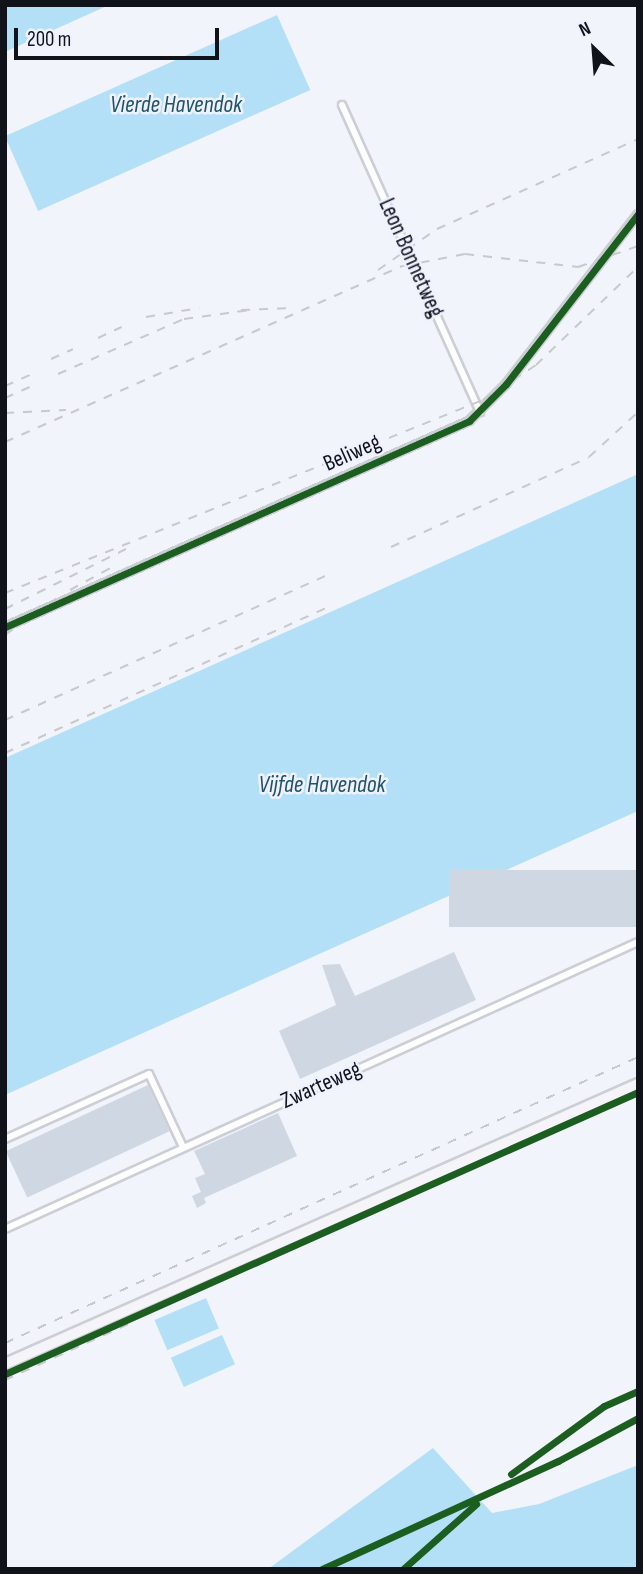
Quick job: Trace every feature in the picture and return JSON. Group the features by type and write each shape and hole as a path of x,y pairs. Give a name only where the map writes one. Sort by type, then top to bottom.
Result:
{"main road":[{"path":"5,1364 638,1084"}],"street":[{"name":"Leon Bonnetweg","path":"342,104 480,412"},
{"name":"Beliweg","path":"5,627 480,412 638,214"},
{"name":"Zwarteweg","path":"5,1229 638,942"},
{"path":"5,1139 149,1074 183,1147"}],"water":[{"path":"7,5 109,5 5,52"},
{"name":"Vierde Havendok","path":"277,15 310,90 38,211 5,136"},
{"name":"Vijfde Havendok","path":"638,474 638,811 5,1095 5,758"},
{"path":"206,1298 219,1328 167,1350 154,1320"},
{"path":"222,1335 235,1364 184,1387 171,1358"},
{"path":"433,1448 492,1513 539,1504 638,1465 638,1569 268,1569"}],"building":[{"path":"449,870 638,870 638,927 449,927"},
{"path":"454,952 476,1000 300,1079 279,1031 336,1005 322,965 340,964 355,996"},
{"path":"148,1085 170,1131 27,1198 6,1151"},
{"path":"278,1113 297,1156 204,1198 206,1203 197,1208 192,1196 201,1192 195,1178 205,1174 194,1151"}],"railway":[{"path":"378,270 437,229 638,139"},
{"path":"5,442 403,266 465,254 578,267 638,246"},
{"path":"5,593 483,400 536,365 638,267"},
{"path":"146,317 199,308"},
{"path":"241,310 293,308"},
{"path":"58,374 184,319 250,310"},
{"path":"98,338 122,327"},
{"path":"51,359 73,349"},
{"path":"5,386 32,374"},
{"path":"5,398 37,384"},
{"path":"5,413 66,410"},
{"path":"391,547 589,457 638,412"},
{"path":"5,609 128,548"},
{"path":"70,590 116,565"},
{"path":"5,720 326,576"},
{"path":"5,635 64,593"},
{"path":"5,753 326,608"},
{"path":"5,1343 638,1057"},
{"path":"5,1380 133,1322"}],"cycle path":[{"path":"5,627 469,421 506,384 638,214"},
{"path":"5,1374 638,1092"},
{"path":"511,1474 604,1406 638,1391"},
{"path":"322,1569 558,1461 638,1418"},
{"path":"403,1569 476,1504"}]}
